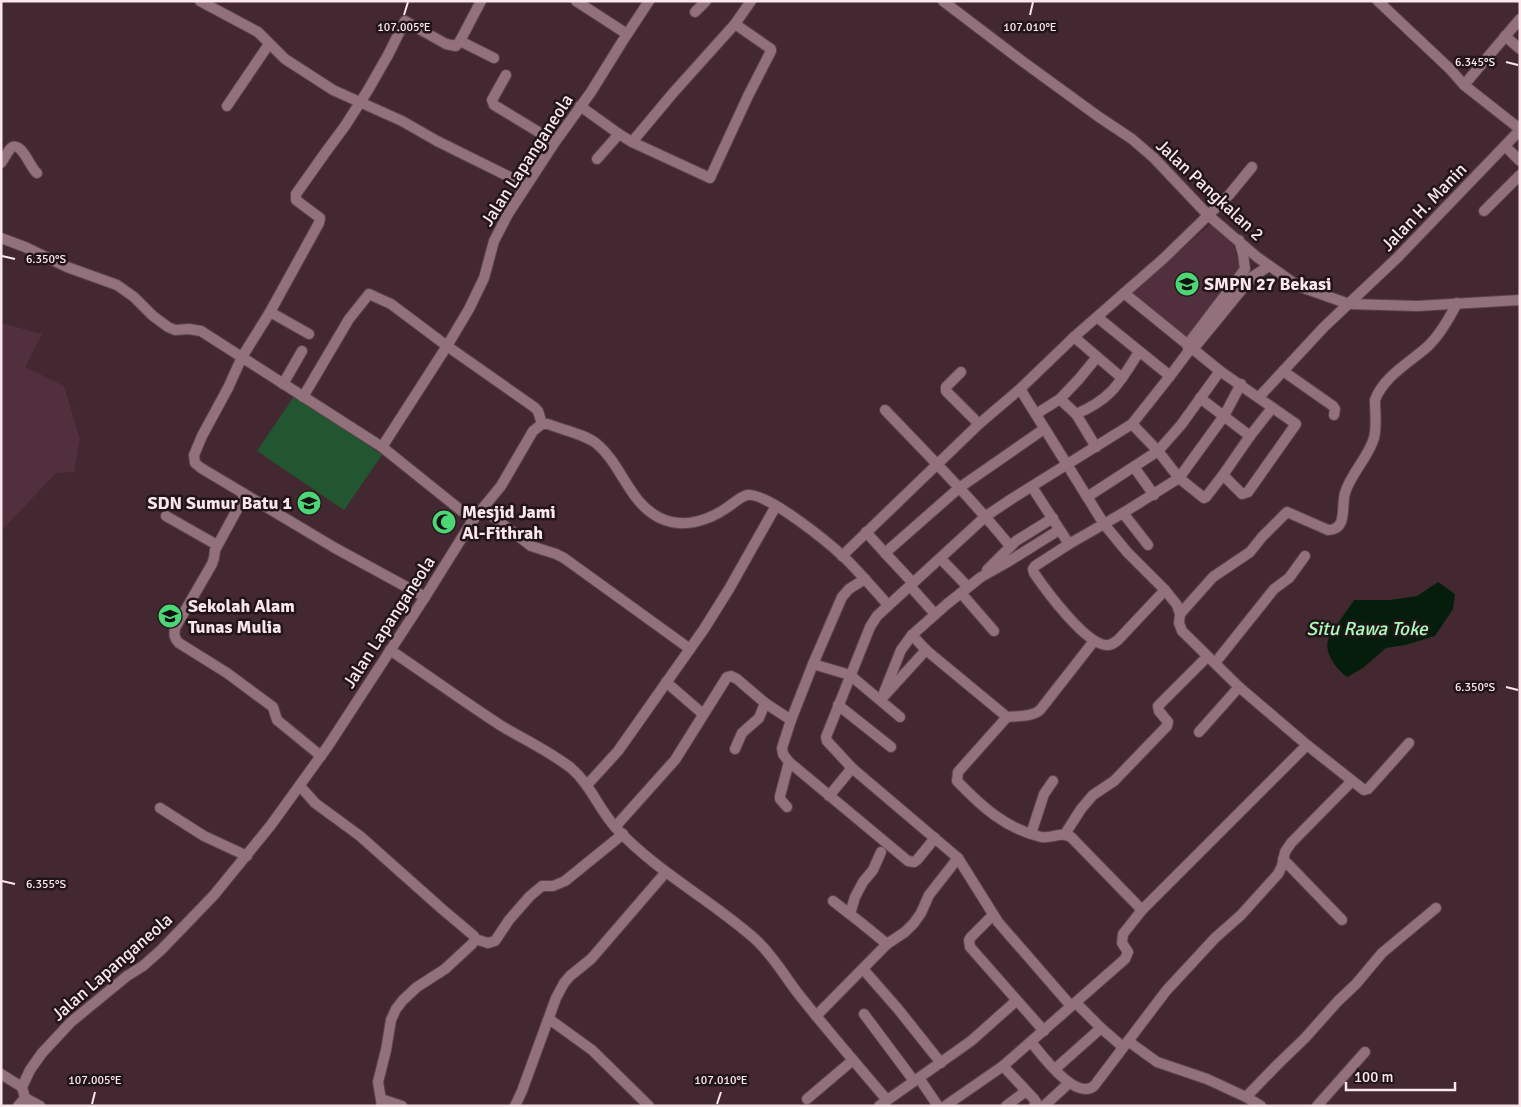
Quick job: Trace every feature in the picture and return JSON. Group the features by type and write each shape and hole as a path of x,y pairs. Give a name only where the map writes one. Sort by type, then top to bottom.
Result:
{"street":[{"path":"200,1 258,32 285,58 334,90 402,121 437,141 526,185"},
{"path":"425,597 335,548 245,495 197,465 194,455 242,357 270,312 320,220 318,215 296,200 296,194 345,126 380,72 404,21 456,46 481,1"},
{"path":"576,1 627,34"},
{"name":"Jalan Lapanganeola","path":"382,447 447,346 469,308 484,278 492,247 502,224 526,185 591,92 649,1"},
{"path":"632,142 734,24 751,1"},
{"path":"1378,1 1464,84 1520,130"},
{"name":"Jalan Pangkalan 2","path":"948,3 1045,78 1132,139 1154,158 1208,215 1269,266 1298,286 1349,304 1416,306 1520,300"},
{"path":"1464,84 1520,19"},
{"path":"580,106 632,142 710,178 771,50 734,24"},
{"path":"1505,36 1520,49"},
{"path":"460,41 494,58"},
{"path":"228,106 269,44"},
{"path":"506,75 492,100 494,105 555,142"},
{"name":"Jalan H. Manin","path":"1259,397 1324,327 1398,257 1520,130"},
{"path":"597,159 619,134"},
{"path":"1504,146 1520,161"},
{"path":"1,163 11,148 19,147 28,158 32,169 37,173"},
{"path":"842,556 979,424 1163,259 1228,196 1252,167"},
{"path":"1484,211 1520,175"},
{"path":"1,238 67,267 117,285 134,297 168,327 176,330 189,329 201,331 382,447 473,520"},
{"path":"1239,240 1245,269 1248,274"},
{"path":"1260,1106 1246,1097 1207,1079 1157,1062 1101,1028 1074,1004 993,915 958,858 852,768 827,741 826,737 873,621 888,605 941,559 986,516 1132,424 1248,274 1269,266"},
{"path":"1124,293 1220,371 1296,424 1248,492 1242,494 1223,475"},
{"path":"303,397 353,313 369,294 391,304 534,407 538,411 542,424 548,424 595,442 607,454 638,500 654,514 674,523 691,523 722,511 747,495 758,497 776,506 809,528 842,556 888,605"},
{"path":"1180,614 1213,577 1250,552 1287,512 1328,530 1338,528 1341,523 1348,483 1374,438 1375,400 1377,395 1386,382 1428,346 1447,322 1457,303"},
{"path":"270,312 309,334"},
{"path":"1097,317 1170,376"},
{"path":"1074,338 1122,378"},
{"path":"284,384 302,351"},
{"path":"1076,414 1087,410 1106,398 1140,352"},
{"path":"1036,414 1060,399 1080,379 1096,356"},
{"path":"1087,497 1158,451 1181,425 1220,371"},
{"path":"1283,371 1332,405 1335,409 1334,415"},
{"path":"961,372 946,387 946,391 979,424"},
{"path":"1165,590 1113,644 1106,646 1094,641 1057,605 1033,569 1069,544 1154,495 1178,478 1224,416 1241,384"},
{"path":"1020,389 1104,524 1127,552 1165,590 1177,605 1182,631 1239,687 1307,745 1364,790 1367,790 1409,743"},
{"path":"1200,398 1250,436"},
{"path":"1060,399 1076,414 1096,447"},
{"path":"1132,424 1158,451 1178,478 1204,498 1272,408"},
{"path":"885,410 986,516 1010,546"},
{"name":"Jalan Lapanganeola","path":"22,1097 30,1070 42,1053 71,1022 161,950 214,895 247,856 321,756 473,520 508,476 533,431 542,424"},
{"path":"886,553 959,488 1044,429"},
{"path":"1134,467 1154,495"},
{"path":"1032,487 1069,544"},
{"path":"245,495 217,545 212,564 175,628 175,639 227,673 273,707 277,720 321,756"},
{"path":"587,785 618,751 690,649 729,589 776,506"},
{"path":"483,508 531,546 564,558 690,649"},
{"path":"1124,513 1148,546"},
{"path":"166,516 217,545"},
{"path":"881,700 901,650 912,635 981,577 1010,546 1053,518"},
{"path":"981,577 1006,564 1059,530"},
{"path":"866,532 886,553 935,614"},
{"path":"1065,834 1088,800 1099,790 1114,781 1167,726 1168,722 1159,711 1158,706 1211,660 1274,589 1289,578 1304,556"},
{"path":"941,559 994,631"},
{"path":"865,579 849,588 842,597 791,720 782,748 783,754 789,762 908,861 914,862 917,860 935,838"},
{"path":"912,635 926,650 1007,717"},
{"path":"1094,641 1040,710 1036,714 1007,717 958,772 957,781 978,803 994,816 1031,834 1044,838 1065,834 1076,841 1142,910"},
{"path":"390,650 498,724 558,758 573,770 587,785 619,831 666,872 756,940 853,1060 883,1103 986,1029 1016,1001"},
{"path":"881,700 926,650"},
{"path":"813,664 850,676 900,717"},
{"path":"300,786 315,803 360,836 442,910 473,934 475,939 488,943 495,941 509,920 530,896 542,886 553,886 565,881 619,831 675,760 729,676 737,679 766,703 791,720"},
{"path":"666,682 703,714"},
{"path":"1200,732 1239,687"},
{"path":"734,749 742,733 759,718 766,703"},
{"path":"838,705 891,747"},
{"path":"945,1106 1003,1066 1126,957 1128,952 1122,943 1123,934 1142,910 1307,745"},
{"path":"787,807 780,799 780,796 789,762"},
{"path":"829,796 852,768"},
{"path":"1031,834 1045,791 1053,781"},
{"path":"1032,1042 1069,1083 1078,1088 1090,1089 1094,1086 1166,991 1215,938 1241,915 1278,874 1285,852 1297,836 1352,781"},
{"path":"160,808 204,836 247,856"},
{"path":"850,914 863,882 873,870 881,852"},
{"path":"816,1016 887,944 905,932 914,923 929,895 958,858"},
{"path":"1283,859 1342,920"},
{"path":"516,1106 556,998 564,983 591,959 666,872"},
{"path":"833,901 887,944"},
{"path":"1246,1097 1356,984 1382,952 1436,908"},
{"path":"993,915 971,937 970,947 1044,1031"},
{"path":"402,1106 381,1102 378,1082 391,1020 403,1000 418,987 445,969 475,939"},
{"path":"863,969 941,1063"},
{"path":"864,1014 938,1106"},
{"path":"549,1019 592,1050 649,1106"},
{"path":"1055,1069 1101,1028"},
{"path":"1317,1106 1365,1052"},
{"path":"807,1100 853,1060"},
{"path":"1003,1066 1038,1105 1069,1083"},
{"path":"1,1074 22,1097 40,1106"},
{"path":"1006,1106 1026,1091"}],"shaded area":[{"name":"SMPN 27 Bekasi","path":"1213,222 1232,238 1241,274 1187,338 1131,294"},
{"path":"1,323 42,334 25,367 64,386 80,439 74,472 56,473 3,529 1,529"}],"green space":[{"path":"295,395 382,455 344,510 257,451"}],"water":[{"name":"Situ Rawa Toke","path":"1438,582 1455,594 1453,609 1435,636 1405,645 1386,648 1363,668 1347,677 1339,670 1330,656 1327,645 1328,640 1354,600 1390,600 1417,596"}],"place":[{"name":"SMPN 27 Bekasi","path":"1187,284"},
{"name":"SDN Sumur Batu 1","path":"309,503"},
{"name":"Mesjid Jami Al-Fithrah","path":"444,522"},
{"name":"Sekolah Alam Tunas Mulia","path":"170,616"}]}
